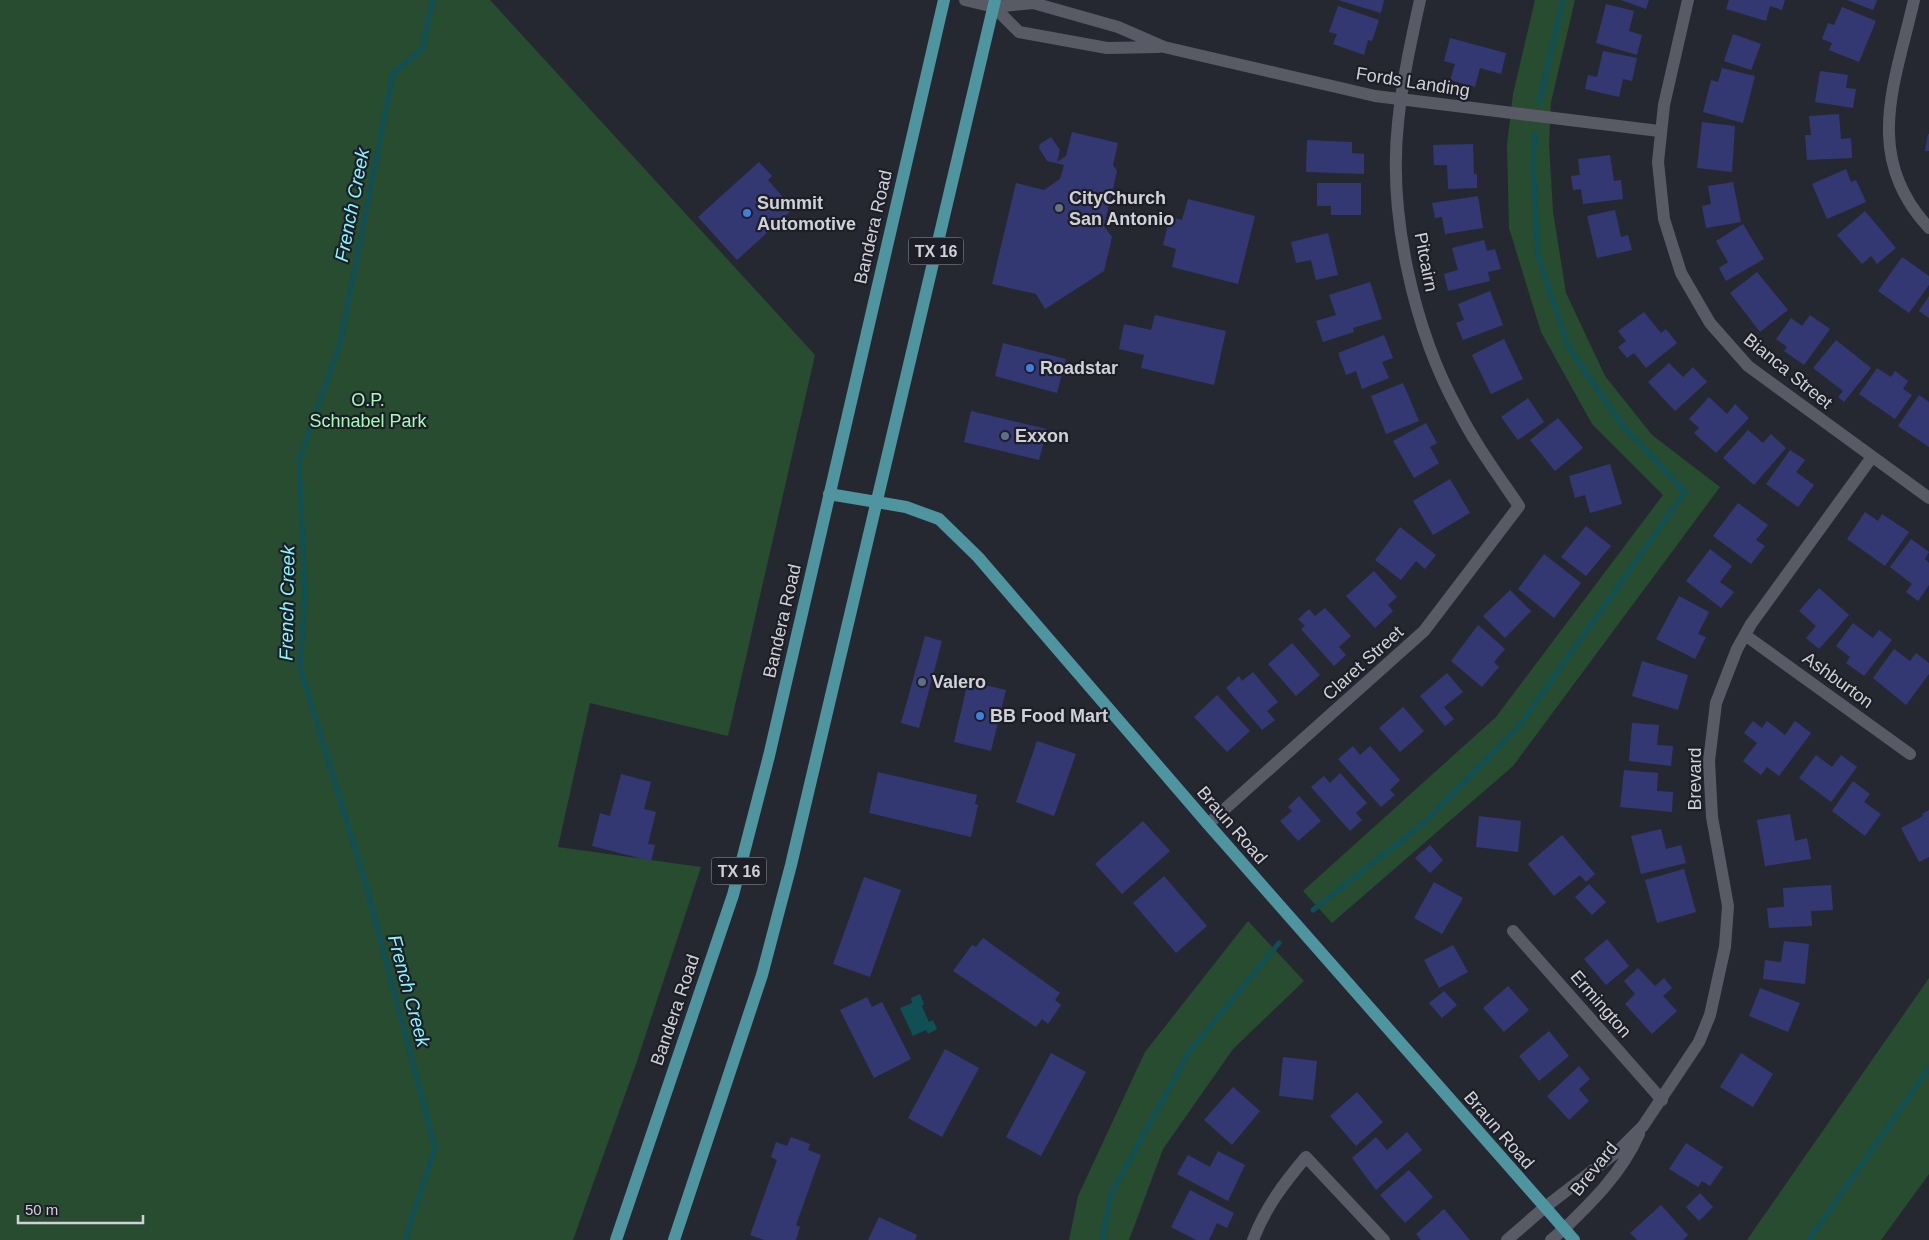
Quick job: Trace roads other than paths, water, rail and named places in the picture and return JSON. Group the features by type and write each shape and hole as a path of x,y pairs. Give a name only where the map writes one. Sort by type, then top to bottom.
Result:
{"main road":[{"name":"Bandera Road","path":"616,1240 733,894 769,756 828,494 944,0"},
{"name":"TX 16","path":"674,1240 762,976 791,865 994,3"},
{"name":"Braun Road","path":"828,494 906,507 939,519 972,551 1208,824 1574,1240"}],"street":[{"name":"Fords Landing","path":"965,0 994,3 1032,3 1118,27 1164,47 1375,96 1660,131"},
{"name":"Pitcairn","path":"1420,0 1397,138 1398,194 1404,250 1416,305 1434,359 1457,410 1486,458 1519,506"},
{"name":"Bianca Street","path":"1688,0 1660,131 1659,190 1664,219 1682,273 1705,315 1728,346 1748,366 1929,498"},
{"path":"1914,0 1890,105 1887,133 1891,161 1900,188 1914,212 1929,228"},
{"name":"Fords Landing","path":"994,3 1019,32 1107,48 1164,47"},
{"name":"Brevard","path":"1507,1240 1544,1208 1618,1151 1643,1126 1662,1100 1698,1042 1710,1015 1721,972 1728,906 1712,817 1709,761 1716,703 1725,675 1745,635 1872,457"},
{"name":"Claret Street","path":"1208,824 1424,631 1519,506"},
{"name":"Ashburton","path":"1745,635 1910,754"},
{"name":"Ermington","path":"1513,931 1662,1100"},
{"name":"Brevard","path":"1552,1240 1605,1188 1629,1156 1643,1126"},
{"path":"1253,1240 1261,1216 1306,1157 1384,1240"}],"water":[{"path":"920,994 924,1004 922,1006 929,1022 933,1020 937,1029 928,1034 926,1030 913,1036 900,1008 912,1003 911,998"}],"waterway":[{"name":"French Creek","path":"405,1240 435,1148 366,885 300,667 305,594 299,461 340,343 393,74 422,49 433,0"},
{"path":"1539,103 1563,0"},
{"path":"1313,910 1425,822 1519,726 1685,492 1621,424 1568,346 1538,256 1533,164 1535,133"},
{"path":"1102,1240 1111,1194 1189,1052 1279,943"},
{"path":"1809,1240 1929,1068"}],"place":[{"name":"CityChurch San Antonio","path":"1059,208"},
{"name":"Summit Automotive","path":"747,213"},
{"name":"Roadstar","path":"1030,368"},
{"name":"Exxon","path":"1005,436"},
{"name":"Valero","path":"922,682"},
{"name":"BB Food Mart","path":"980,716"}],"park label":[{"name":"O.P. Schnabel Park","path":"368,410"}]}
